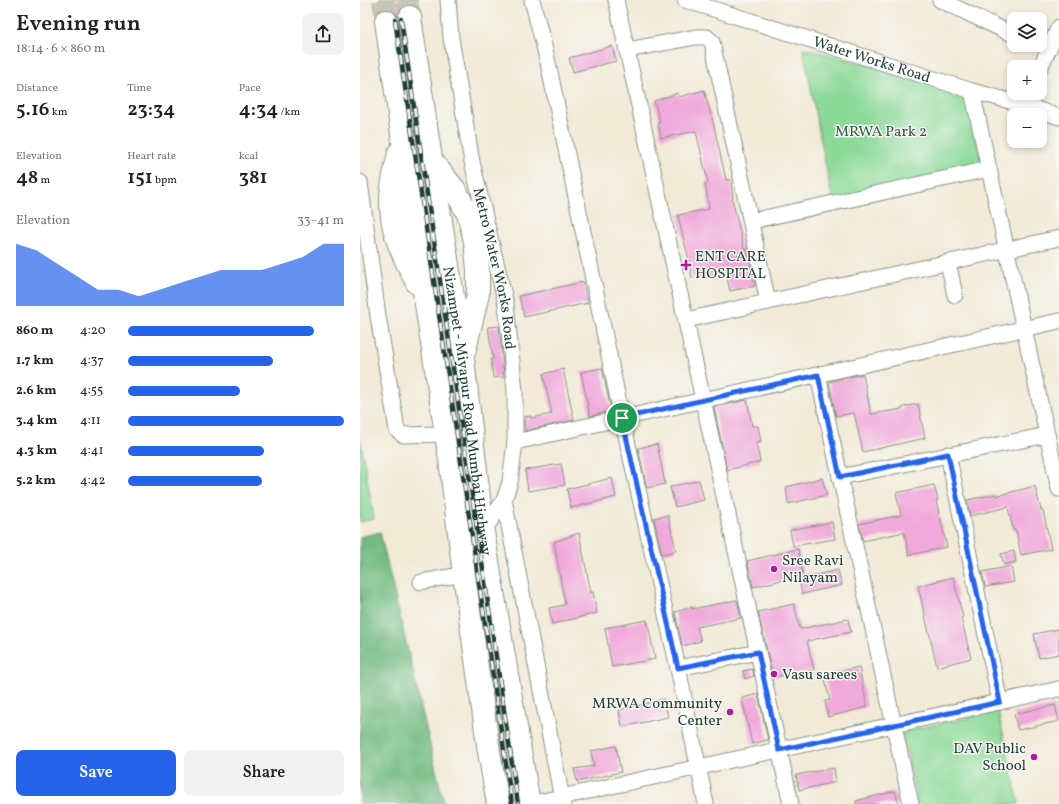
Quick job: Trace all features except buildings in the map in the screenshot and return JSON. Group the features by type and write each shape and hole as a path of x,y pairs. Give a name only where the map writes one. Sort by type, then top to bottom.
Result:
{"highway":[{"name":"Nizampet - Miyapur Road Mumbai Highway","path":"410,18 463,359 483,532 529,804"},
{"name":"Nizampet - Miyapur Road Mumbai Highway","path":"386,21 402,133 391,198 393,226 399,247 425,298 446,434 489,752 498,804"},
{"path":"431,159 455,190 468,214 475,241 478,270 478,294 463,359"}],"street":[{"name":"Metro Water Works Road","path":"448,0 451,38 472,162 506,304 515,391 515,442 510,482 504,500 483,532"},
{"path":"532,0 549,66 622,418 678,668 706,804"},
{"path":"616,0 791,804"},
{"name":"Water Works Road","path":"685,0 730,7 972,91 1007,96"},
{"path":"940,0 1007,32"},
{"path":"1047,41 1059,27"},
{"path":"627,50 696,37 707,37 712,42 768,302"},
{"path":"972,91 1059,489"},
{"name":"Water Works Road","path":"1029,100 1059,117"},
{"path":"751,221 989,169"},
{"path":"360,182 379,322 397,430 403,435 446,434"},
{"path":"686,320 1059,238"},
{"path":"948,262 955,295"},
{"path":"515,442 1059,321"},
{"path":"818,375 911,804"},
{"path":"840,477 1047,435"},
{"path":"948,454 1000,702"},
{"path":"504,500 562,801"},
{"path":"421,582 464,574"},
{"path":"678,668 758,652"},
{"path":"529,804 562,801 698,768 1059,689"}],"green space":[{"name":"MRWA Park 2","path":"803,48 970,91 982,171 833,203"},
{"path":"360,438 374,519 360,522"},
{"path":"380,532 444,804 360,804 360,537"},
{"path":"998,711 1019,804 918,804 902,732"}],"tunnel":[{"path":"383,0 386,21"},
{"path":"407,0 410,17"}],"railway":[{"path":"401,19 518,804"},
{"path":"395,20 512,804"}],"place":[{"name":"ENT CARE HOSPITAL","path":"686,265"},
{"name":"Sree Ravi Nilayam","path":"774,569"},
{"name":"Vasu sarees","path":"774,674"},
{"name":"MRWA Community Center","path":"730,712"},
{"name":"DAV Public School","path":"1034,757"}],"route":[{"path":"818,375 840,477 948,454 1000,702 779,750 758,652 678,668 622,418 818,375"}]}
